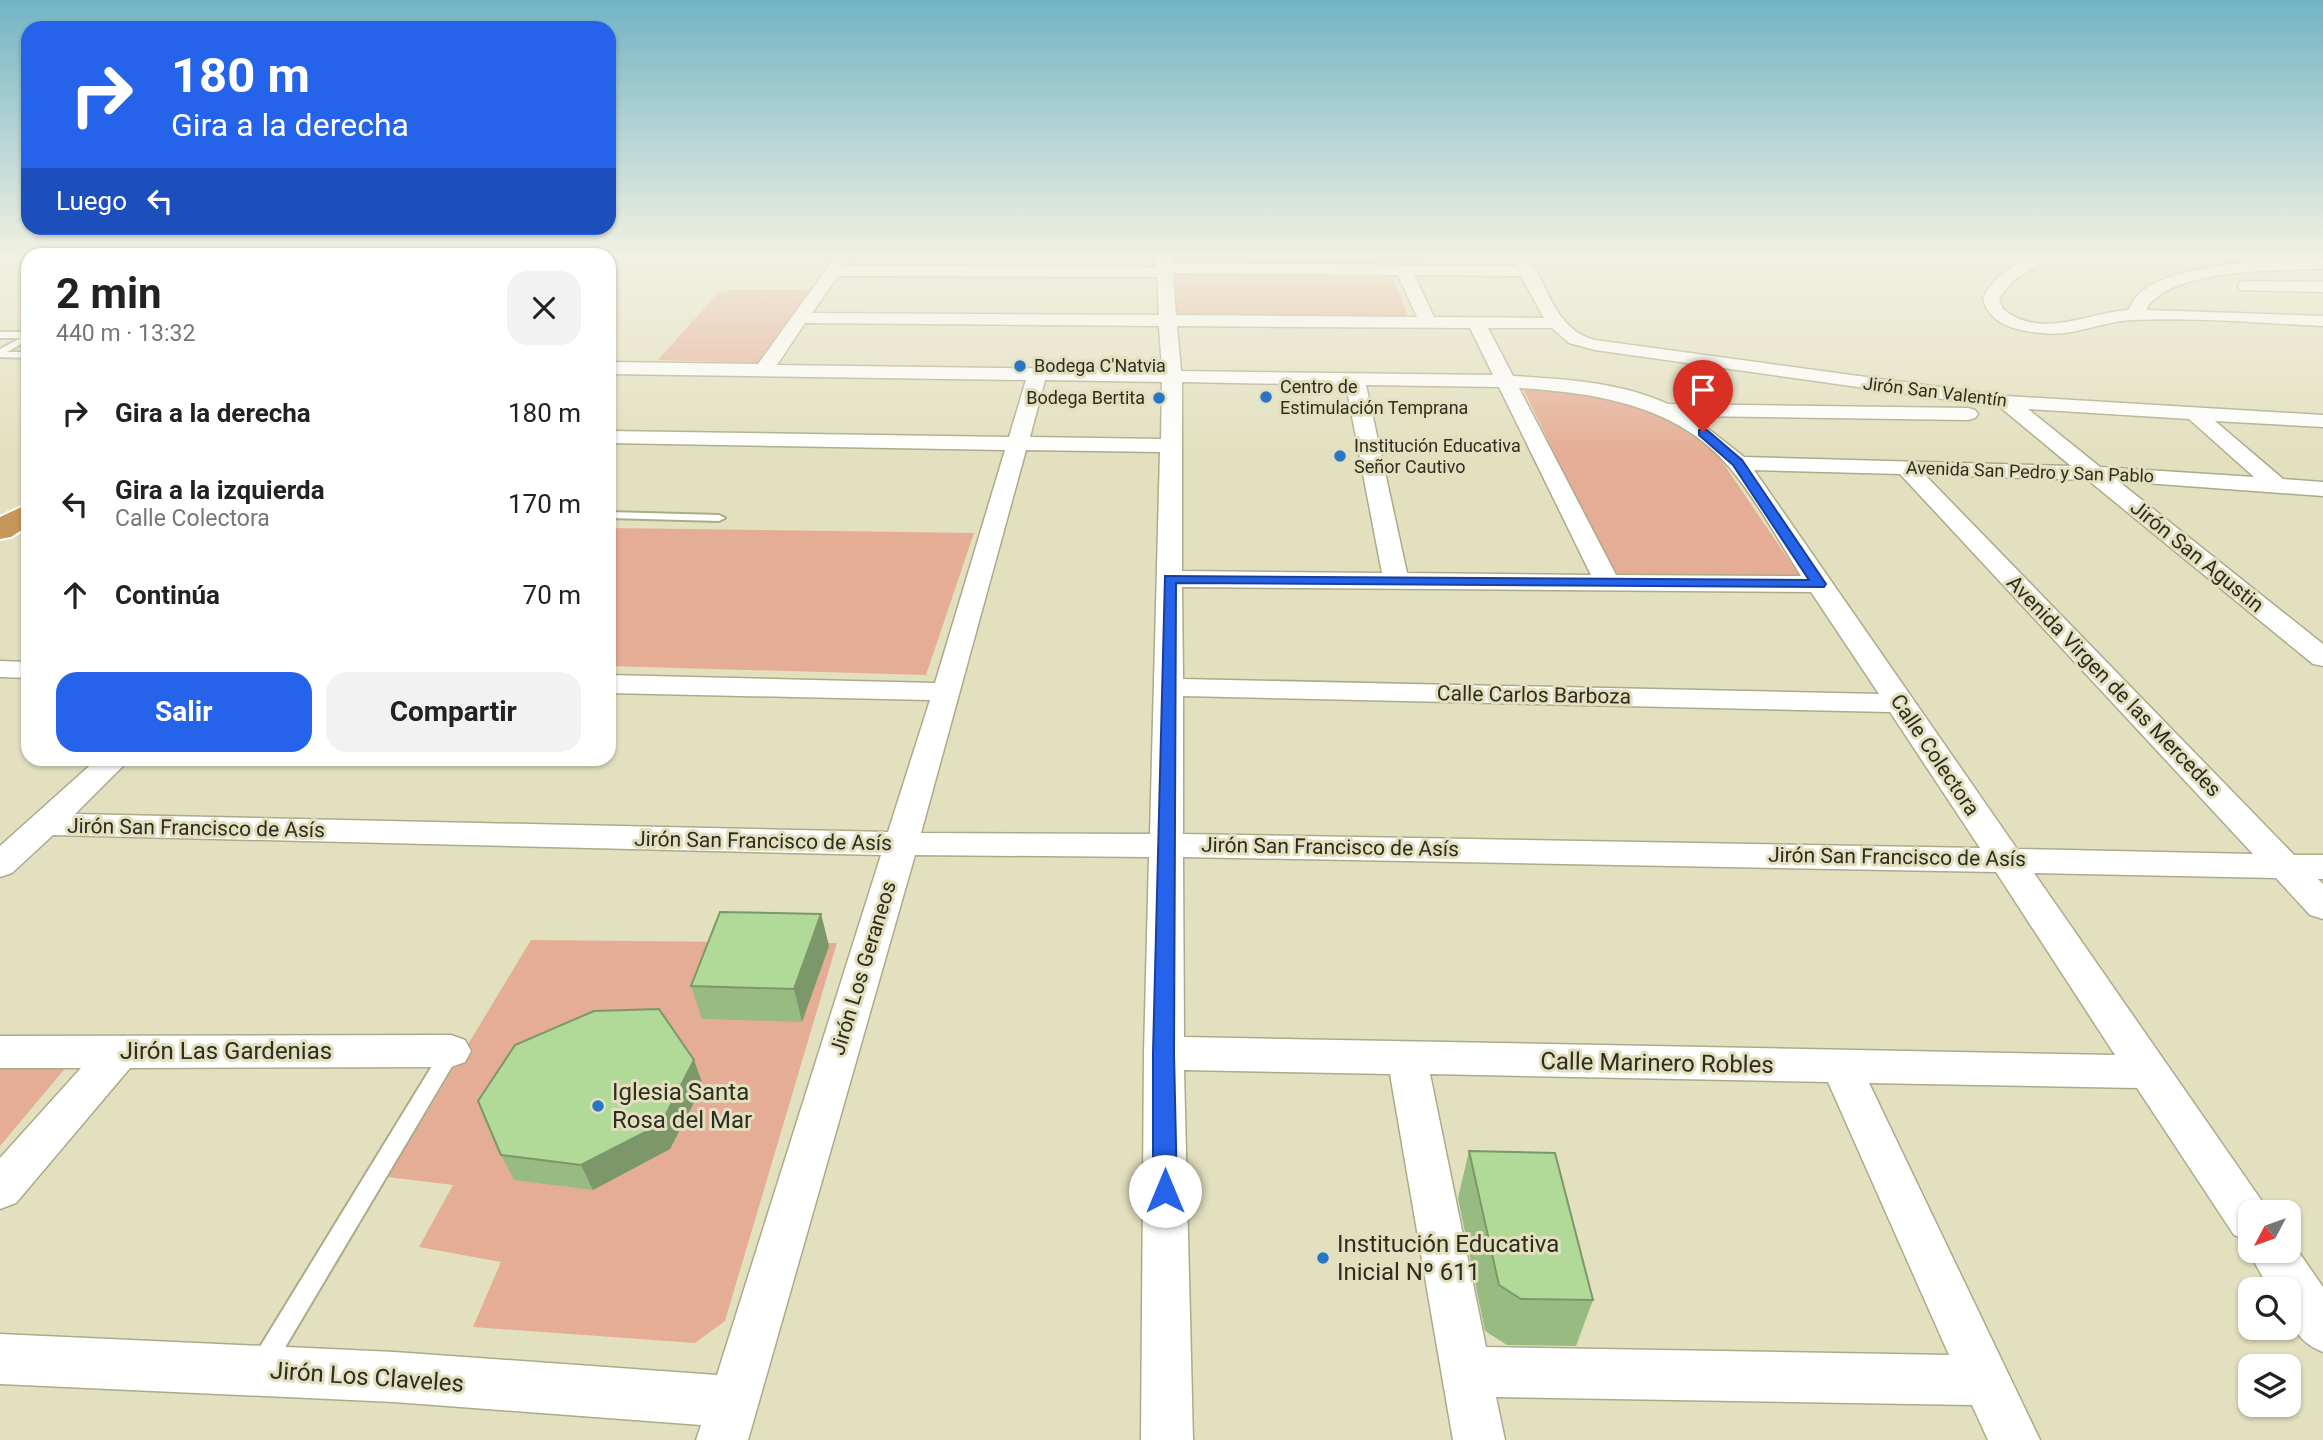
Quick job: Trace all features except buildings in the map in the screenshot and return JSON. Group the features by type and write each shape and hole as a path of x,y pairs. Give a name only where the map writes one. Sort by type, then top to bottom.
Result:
{"highway":[{"path":"0,505 21,492"},
{"path":"0,530 21,517"}],"street":[{"path":"762,372 798,320"},
{"path":"1070,320 1557,323 1555,320"},
{"path":"2011,320 2062,329 2077,328 2104,320"},
{"path":"1167,1440 1164,1053 1172,376 1168,321"},
{"path":"1477,323 1607,582"},
{"name":"Jirón San Valentín","path":"1557,323 1570,337 1595,345 2014,408 2194,413 2323,421"},
{"path":"616,368 1505,381 1605,389 1664,410 2014,408"},
{"name":"Jirón Los Geraneos","path":"728,1421 947,692 1037,375"},
{"path":"1355,379 1396,581"},
{"name":"Jirón San Agustin","path":"2014,408 2323,658"},
{"name":"Calle Colectora","path":"1664,410 1703,432 1738,463 2238,1203"},
{"path":"2194,413 2283,486 2323,510"},
{"path":"616,437 1171,446"},
{"name":"Avenida San Pedro y San Pablo","path":"1738,463 2093,473 2323,489"},
{"name":"Avenida Virgen de las Mercedes","path":"1905,467 2323,906"},
{"path":"1170,579 1819,584"},
{"path":"0,669 21,670"},
{"path":"616,684 947,692"},
{"name":"Calle Carlos Barboza","path":"1168,687 1900,703"},
{"path":"0,865 107,766"},
{"name":"Jirón San Francisco de Asís","path":"42,824 900,844 1166,844 2323,867"},
{"name":"Jirón Las Gardenias","path":"0,1052 451,1051"},
{"path":"0,1189 120,1052"},
{"name":"Calle Marinero Robles","path":"1164,1053 2150,1072"},
{"path":"1407,1058 1479,1440"},
{"path":"1841,1066 2014,1440"},
{"path":"2280,1264 2323,1328"},
{"name":"Jirón Los Claveles","path":"0,1359 259,1370 728,1421"},
{"path":"1466,1372 1986,1380"}],"lane":[{"path":"0,335 21,336"},
{"path":"0,353 21,340"},
{"path":"0,353 21,354"},
{"path":"616,515 719,518"},
{"path":"259,1370 451,1051"}],"shaded area":[{"path":"694,320 792,320 762,363 658,360"},
{"path":"1522,387 1583,389 1643,408 1688,431 1717,454 1801,578 1614,575"},
{"path":"616,528 974,533 926,675 616,666"},
{"path":"531,940 837,943 725,1321 695,1343 473,1327 501,1262 419,1247 453,1185 388,1177"},
{"path":"68,1065 0,1146 0,1066"}],"place":[{"name":"Bodega C'Natvia","path":"1020,366"},
{"name":"Centro de Estimulación Temprana","path":"1266,397"},
{"name":"Bodega Bertita","path":"1159,398"},
{"name":"Institución Educativa Señor Cautivo","path":"1340,456"},
{"name":"Iglesia Santa Rosa del Mar","path":"598,1106"},
{"name":"Institución Educativa Inicial Nº 611","path":"1323,1258"}],"route":[{"path":"1165,1191 1164,1053 1170,579 1819,584 1738,463 1703,432"}]}
